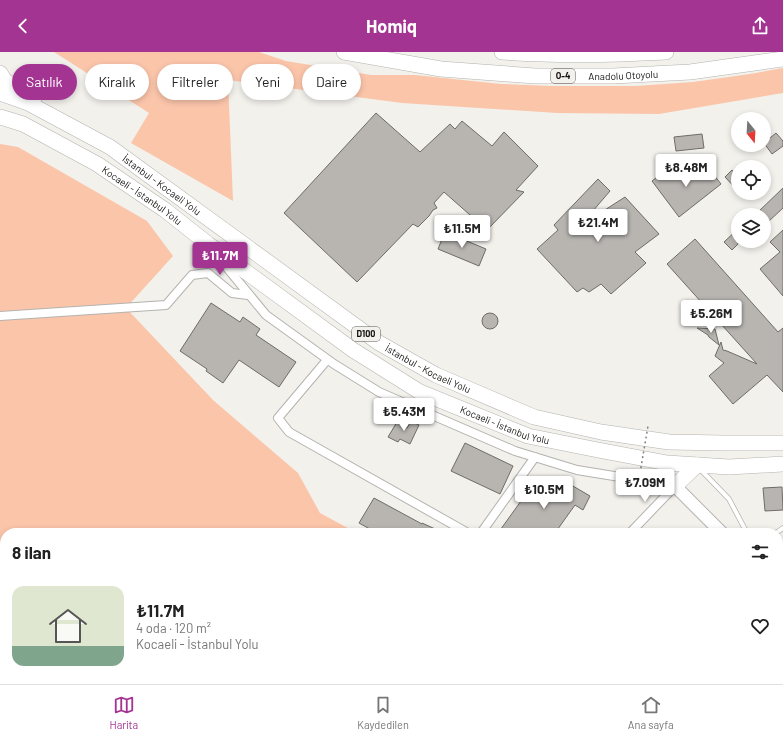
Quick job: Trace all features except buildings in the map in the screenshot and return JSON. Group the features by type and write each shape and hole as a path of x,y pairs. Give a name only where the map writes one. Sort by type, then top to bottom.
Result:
{"highway":[{"name":"Anadolu Otoyolu","path":"344,52 441,69 535,76 613,76 690,72 783,59"},
{"name":"Anadolu Otoyolu","path":"502,52 606,55 666,52"},
{"path":"0,73 5,81 110,147"},
{"name":"İstanbul - Kocaeli Yolu","path":"0,93 28,103 110,147 379,343 436,375 534,417 601,432 669,442 783,443"},
{"name":"Kocaeli - İstanbul Yolu","path":"0,117 23,124 97,164 165,210 208,244 353,350 420,392 528,436 667,463 729,467 782,465"},
{"path":"675,486 697,465"}],"street":[{"path":"208,244 248,295 266,315 327,360 380,392 515,451 577,470 675,486 717,528"},
{"path":"0,316 166,305 192,275 208,273 232,293 248,295"},
{"path":"327,360 278,418 289,432 459,528"},
{"path":"485,528 535,457"},
{"path":"635,528 675,486"}],"lane":[{"path":"697,465 729,500 744,528"}],"path":[{"path":"640,473 648,426"}],"shaded area":[{"path":"54,52 259,52 286,61 304,64 302,64 302,90 294,89 294,64 241,64 241,82 233,81 233,64 157,64 157,100 229,100 233,201 131,143 149,113 129,100 149,100 149,64 85,64 85,72 77,67 77,64 73,64"},
{"path":"783,68 783,93 659,114 557,113 402,103 361,98 361,73 371,75 415,75 501,84 551,86 636,86 693,82"},
{"path":"0,144 18,147 147,221 173,256 126,308 213,400 298,473 320,513 348,528 0,528"}]}
